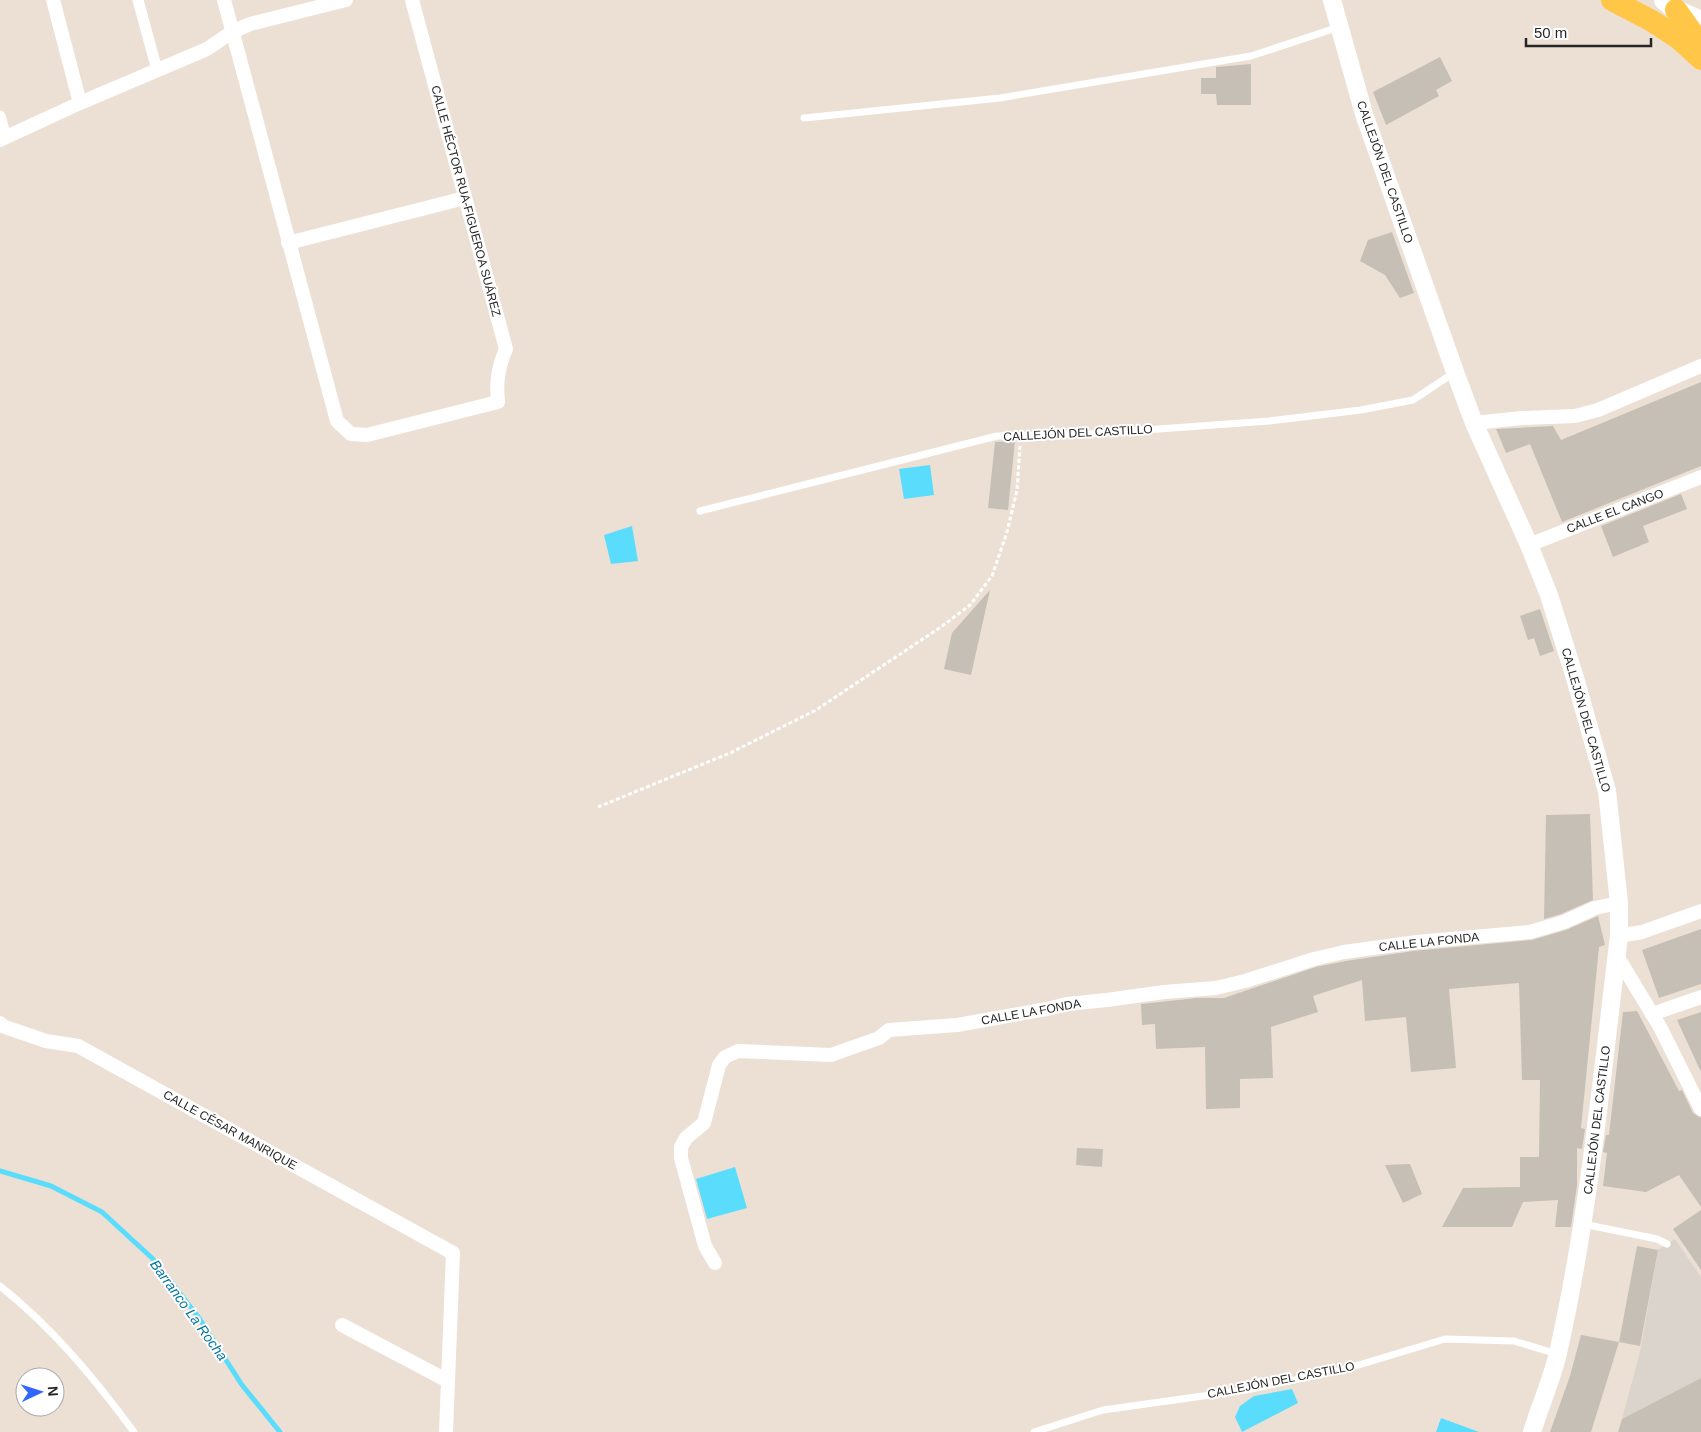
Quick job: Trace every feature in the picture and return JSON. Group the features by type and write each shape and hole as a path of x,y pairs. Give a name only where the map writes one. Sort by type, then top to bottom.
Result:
{"main road":[{"path":"1612,0 1652,21 1678,38 1701,59"},
{"path":"1666,4 1701,21"},
{"path":"1666,4 1701,45"}],"street":[{"path":"53,0 80,103"},
{"path":"138,0 157,70"},
{"path":"224,0 288,243 465,198"},
{"path":"0,116 3,138 207,49 232,32 250,24 346,0"},
{"name":"CALLE HÉCTOR RUA-FIGUEROA SUÁREZ","path":"288,243 337,421 351,434 367,435 498,402 496,383 499,365 506,349 412,0"},
{"name":"CALLEJÓN DEL CASTILLO","path":"1332,0 1364,114 1455,372 1474,423 1529,544 1552,605 1607,791 1619,903 1619,936 1596,1137 1558,1354 1532,1432"},
{"path":"1474,423 1522,418 1575,416 1598,410 1701,366"},
{"name":"CALLE EL CANGO","path":"1529,544 1701,477"},
{"name":"CALLE LA FONDA","path":"715,1263 705,1246 681,1158 681,1146 686,1138 704,1123 719,1066 725,1057 738,1051 831,1055 879,1038 889,1030 956,1025 1066,1004 1164,992 1216,988 1344,952 1417,942 1530,932 1564,922 1595,908 1619,903"},
{"path":"1619,936 1642,932 1701,911"},
{"path":"1616,956 1652,1014 1701,1109"},
{"path":"1652,1014 1701,997"},
{"name":"CALLE CÉSAR MANRIQUE","path":"0,1023 2,1026 46,1041 78,1046 453,1253 448,1381"},
{"path":"342,1326 448,1381 446,1432"}],"lane":[{"path":"804,118 1000,98 1251,56 1339,27"},
{"name":"CALLEJÓN DEL CASTILLO","path":"700,511 997,436 1090,434 1259,422 1362,410 1413,400 1455,372"},
{"path":"1582,1224 1657,1239 1667,1244"},
{"path":"0,1286 58,1338 104,1391 134,1432"},
{"name":"CALLEJÓN DEL CASTILLO","path":"1034,1432 1103,1410 1246,1390 1342,1370 1445,1339 1514,1341 1558,1354"}],"path":[{"path":"598,807 730,753 816,710 941,627 970,605 992,576 1007,532 1017,490 1020,435"}],"shaded area":[{"path":"1675,1239 1701,1277 1701,1378 1622,1419 1640,1352 1658,1250"}],"water":[{"path":"930,465 934,495 904,499 899,469"},
{"path":"632,526 638,561 611,564 604,535"},
{"path":"735,1167 747,1208 707,1219 696,1179"},
{"path":"1292,1389 1298,1403 1242,1432 1235,1417 1240,1406 1254,1396"},
{"path":"1441,1418 1479,1432 1436,1432"}],"building":[{"path":"1440,57 1452,81 1436,90 1439,96 1386,125 1373,92"},
{"path":"1251,64 1251,105 1217,105 1216,94 1201,94 1201,78 1216,78 1216,67"},
{"path":"1392,232 1414,293 1400,298 1385,275 1360,261 1368,240"},
{"path":"1701,382 1701,466 1562,522 1530,444 1506,453 1496,429 1553,426 1561,440"},
{"path":"1015,441 1008,510 988,508 995,442"},
{"path":"1681,494 1687,509 1643,526 1649,542 1613,557 1601,526"},
{"path":"990,590 971,675 944,669 952,633"},
{"path":"1540,609 1554,651 1540,656 1534,638 1528,640 1520,616"},
{"path":"1590,814 1593,900 1544,919 1546,815"},
{"path":"1598,916 1605,945 1599,947 1581,1128 1585,1129 1582,1149 1577,1148 1577,1185 1571,1227 1555,1227 1558,1200 1523,1202 1512,1227 1442,1227 1463,1188 1520,1187 1520,1157 1539,1157 1540,1080 1522,1080 1519,983 1449,989 1456,1068 1411,1072 1406,1017 1365,1021 1362,980 1313,996 1318,1012 1271,1027 1273,1078 1240,1079 1240,1108 1206,1109 1205,1047 1156,1049 1155,1024 1142,1025 1141,1004 1197,998 1224,998 1316,967 1346,961 1413,951 1532,940 1566,930"},
{"path":"1701,929 1701,984 1659,998 1642,950"},
{"path":"1637,1011 1679,1091 1682,1090 1693,1113 1701,1118 1701,1207 1679,1175 1646,1192 1603,1186 1607,1153 1603,1152 1606,1135 1609,1135 1623,1012"},
{"path":"1701,1012 1701,1072 1677,1020"},
{"path":"1077,1148 1103,1149 1102,1167 1076,1165"},
{"path":"1410,1164 1422,1194 1403,1203 1385,1165"},
{"path":"1701,1210 1701,1270 1673,1229"},
{"path":"1637,1246 1658,1250 1640,1346 1619,1342"},
{"path":"1581,1335 1619,1342 1591,1432 1550,1432 1570,1376"},
{"path":"1701,1378 1701,1432 1618,1432 1622,1419"}],"waterway":[{"name":"Barranco La Rocha","path":"0,1171 51,1186 102,1212 153,1259 199,1318 242,1385 280,1432"}]}
